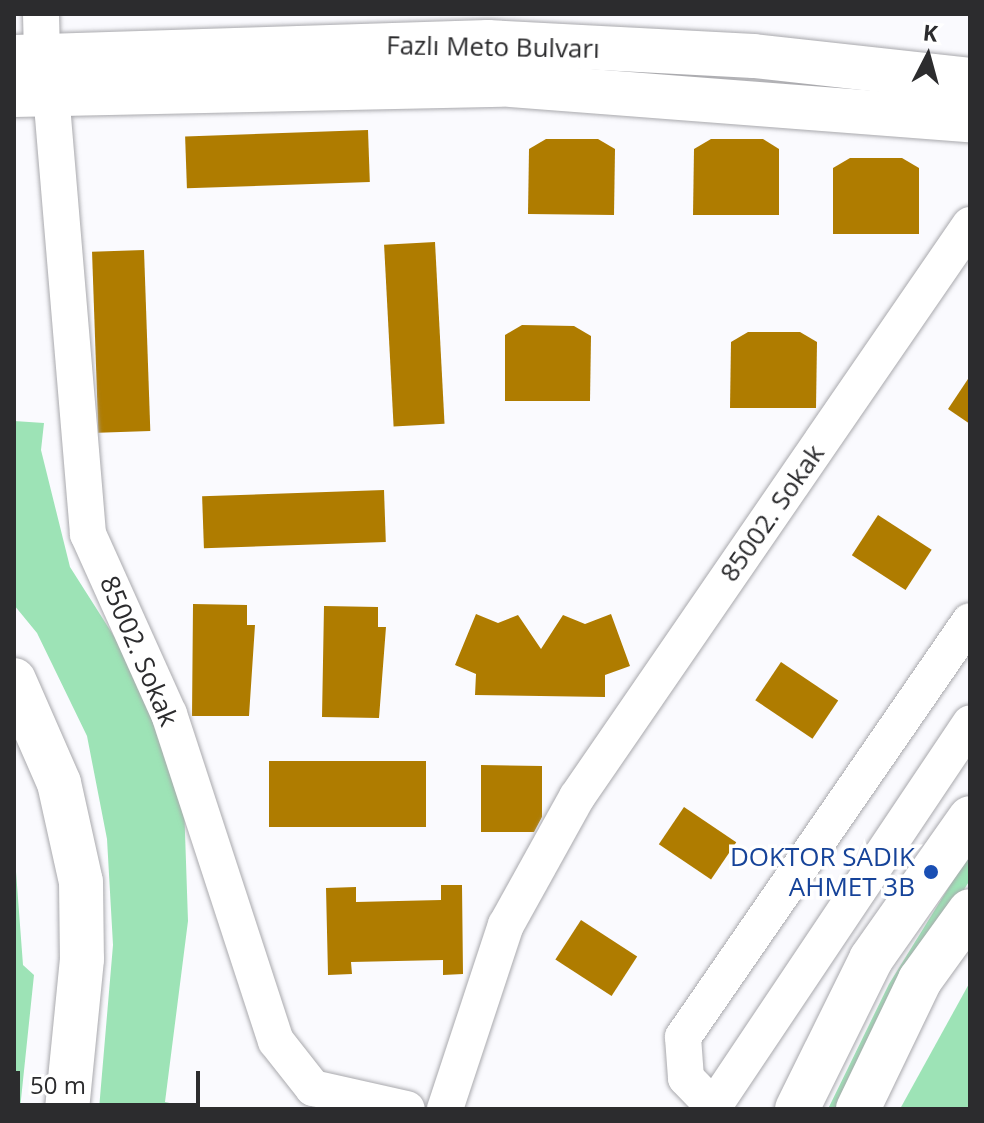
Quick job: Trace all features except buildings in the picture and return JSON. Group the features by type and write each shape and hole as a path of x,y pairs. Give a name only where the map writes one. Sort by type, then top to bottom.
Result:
{"main road":[{"name":"Fazlı Meto Bulvarı","path":"32,63 488,28 970,80"},
{"name":"Fazlı Meto Bulvarı","path":"32,63 511,85 970,120"},
{"path":"14,680 59,783 81,882 82,973 67,1109"},
{"path":"14,745 36,802 55,913 36,1109"},
{"path":"797,1109 871,959 970,818"},
{"path":"858,1109 920,980 970,911"}],"street":[{"name":"85002. Sokak","path":"32,63 88,534 169,714 276,1041 313,1088 407,1109"},
{"name":"85002. Sokak","path":"445,1109 506,925 577,797 970,225"},
{"path":"918,702 968,730 712,1108 686,1078 683,1037 918,702 970,621"}],"green space":[{"path":"14,421 44,423 41,450 70,567 138,674 184,803 188,921 165,1102 199,1109 99,1109 113,945 107,839 87,736 37,633 14,605"},
{"path":"14,845 23,965 34,975 20,1109 14,1109"},
{"path":"970,853 970,880 901,990 844,1109 828,1109 889,984"},
{"path":"970,982 970,1109 900,1109"}],"place":[{"name":"DOKTOR SADIK AHMET 3B","path":"931,872"}]}
